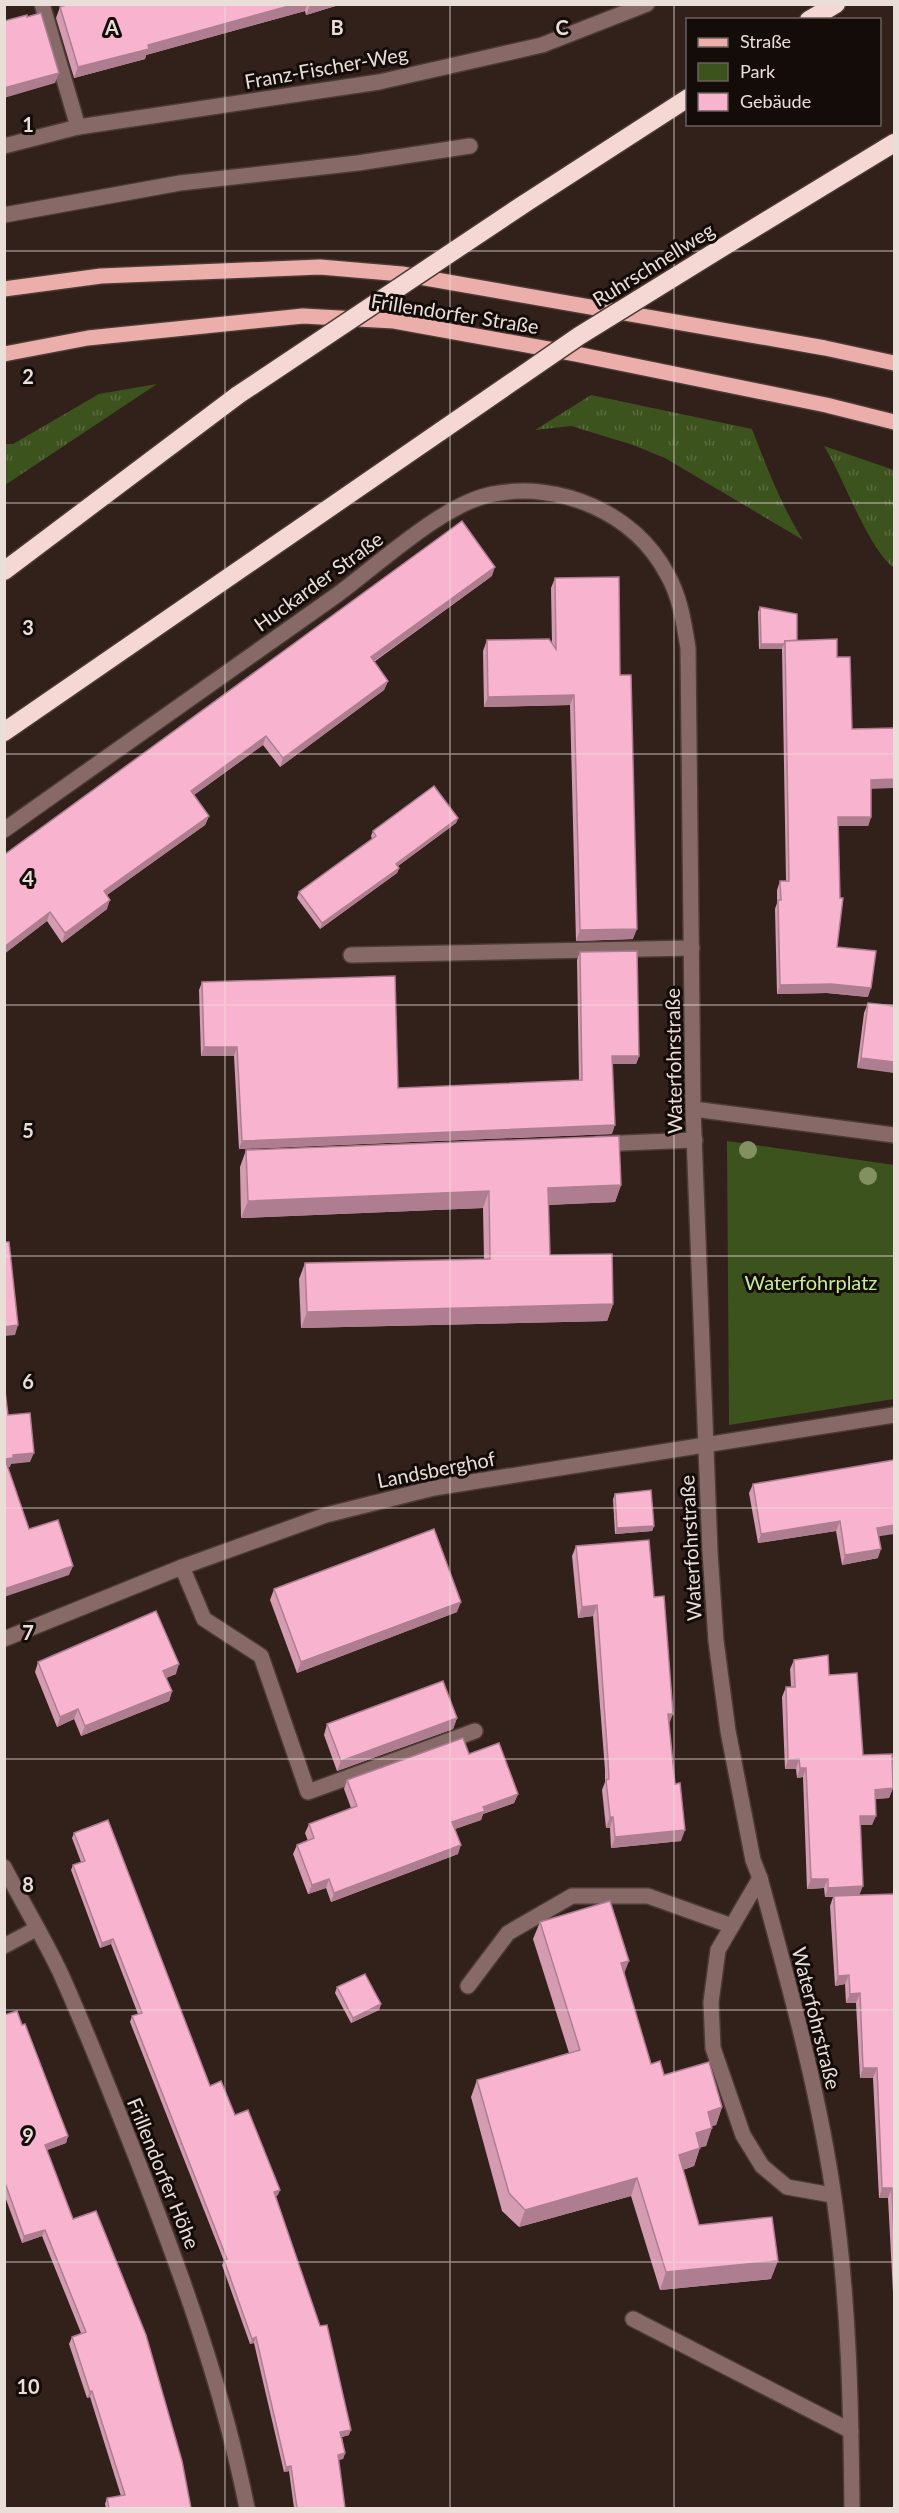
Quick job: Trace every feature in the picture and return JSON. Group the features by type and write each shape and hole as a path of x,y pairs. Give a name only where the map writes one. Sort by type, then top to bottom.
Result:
{"highway":[{"path":"812,18 836,4"},
{"path":"4,571 238,395 686,99"},
{"name":"Ruhrschnellweg","path":"4,732 579,336 894,143"}],"main road":[{"name":"Frillendorfer Straße","path":"4,289 124,275 320,267 414,276 825,348 894,363"},
{"name":"Frillendorfer Straße","path":"4,354 88,338 303,316 394,321 576,354 826,405 894,422"}],"street":[{"path":"42,4 78,127"},
{"name":"Franz-Fischer-Weg","path":"4,146 78,127 379,82 542,45 609,12 647,4"},
{"path":"4,215 180,183 358,163 470,146"},
{"name":"Huckarder Straße","path":"4,830 337,595 437,520 468,502 492,494 519,491 548,493 597,506 642,542 668,574"},
{"name":"Waterfohrstraße","path":"668,574 684,621 688,648 693,1109 710,1552 718,1653 728,1731 753,1860 760,1878 796,2012 814,2092 834,2201 845,2288 852,2508"},
{"path":"351,955 692,948"},
{"path":"693,1109 894,1135"},
{"path":"588,1144 695,1140"},
{"path":"706,1443 894,1415"},
{"name":"Landsberghof","path":"4,1639 182,1567 326,1515 434,1488 706,1443"},
{"path":"182,1567 204,1619 261,1656 308,1792 475,1731"},
{"name":"Frillendorfer Höhe","path":"4,1867 59,1971 116,2107 182,2276 214,2374 238,2462 247,2508"},
{"path":"760,1878 718,1950 711,2002 712,2048 743,2135 762,2166 787,2187 832,2195"},
{"path":"468,1986 508,1933 572,1896 648,1896 732,1926"},
{"path":"4,1946 36,1929"},
{"path":"633,2319 851,2431"}],"green space":[{"path":"157,384 5,485 5,444 13,444 99,394"},
{"path":"591,395 752,429 781,500 803,540 665,458 633,445 571,426 535,430"},
{"path":"824,446 894,470 894,568 874,545"},
{"name":"Waterfohrplatz","path":"727,1141 894,1165 894,1399 729,1425"}],"building":[{"path":"69,4 296,4 148,45 149,49 78,67 60,7"},
{"path":"41,13 59,73 4,88 4,21"},
{"path":"462,521 495,567 371,657 388,681 283,758 266,736 191,791 209,816 104,891 110,900 65,933 50,912 4,947 4,855"},
{"path":"619,577 620,675 631,675 637,929 580,930 574,695 488,697 487,640 549,639 556,649 555,578"},
{"path":"760,607 797,614 797,640 785,641 784,644 761,644"},
{"path":"837,639 837,657 850,657 852,729 894,728 894,779 871,780 871,817 838,817 840,898 843,898 837,947 876,951 871,988 831,984 780,985 778,900 781,900 780,881 789,881 785,641"},
{"path":"434,786 458,818 396,864 399,868 322,923 299,892 376,836 373,831"},
{"path":"637,951 639,1056 612,1056 615,1125 242,1141 237,1047 204,1047 202,982 395,976 398,1088 582,1080 580,952"},
{"path":"868,1003 894,1006 894,1062 861,1058"},
{"path":"619,1136 621,1185 548,1188 550,1255 612,1254 613,1304 307,1312 305,1263 490,1259 489,1191 248,1201 246,1150"},
{"path":"4,1242 9,1242 18,1325 4,1327"},
{"path":"4,1383 8,1415 30,1413 34,1453 13,1455 13,1458 5,1459 29,1529 58,1520 73,1566 4,1589"},
{"path":"894,1460 894,1525 877,1528 881,1549 845,1555 840,1521 761,1534 753,1484"},
{"path":"651,1490 654,1526 617,1528 615,1494"},
{"path":"434,1529 461,1602 301,1662 274,1589"},
{"path":"649,1540 654,1597 664,1596 673,1714 668,1714 675,1784 680,1783 685,1830 615,1837 613,1817 610,1817 606,1780 609,1779 597,1605 582,1607 576,1546"},
{"path":"156,1611 179,1664 163,1671 172,1691 85,1726 78,1709 60,1717 38,1662"},
{"path":"828,1655 829,1675 857,1673 863,1755 892,1754 893,1788 875,1790 876,1816 860,1816 863,1886 828,1888 828,1879 811,1879 806,1768 800,1768 799,1759 788,1760 786,1687 795,1687 794,1660"},
{"path":"443,1681 457,1718 341,1761 327,1724"},
{"path":"463,1738 469,1754 499,1743 518,1794 483,1807 485,1811 452,1822 461,1845 334,1893 329,1879 312,1885 297,1845 314,1838 309,1824 357,1806 347,1780"},
{"path":"108,1820 210,2086 221,2081 235,2115 248,2110 280,2190 274,2192 320,2326 327,2325 351,2430 340,2432 345,2453 338,2455 345,2508 297,2508 291,2466 286,2467 256,2337 252,2339 224,2260 227,2259 132,2016 142,2013 113,1939 102,1943 73,1865 85,1861 74,1833"},
{"path":"894,1894 894,2238 892,2188 882,2188 877,2068 863,2068 860,1993 850,1994 849,1975 838,1976 834,1896"},
{"path":"610,1901 629,1961 621,1963 651,2064 660,2061 664,2075 709,2062 722,2107 708,2112 712,2128 696,2133 700,2148 679,2155 699,2225 772,2217 778,2261 666,2272 637,2178 525,2210 509,2193 477,2080 580,2050 540,1922"},
{"path":"365,1974 381,2004 353,2018 337,1987"},
{"path":"17,2011 22,2025 25,2024 68,2136 45,2145 73,2219 96,2211 146,2335 182,2461 191,2508 109,2508 107,2498 125,2495 72,2337 86,2332 45,2230 24,2236 4,2180 4,2015"}]}
